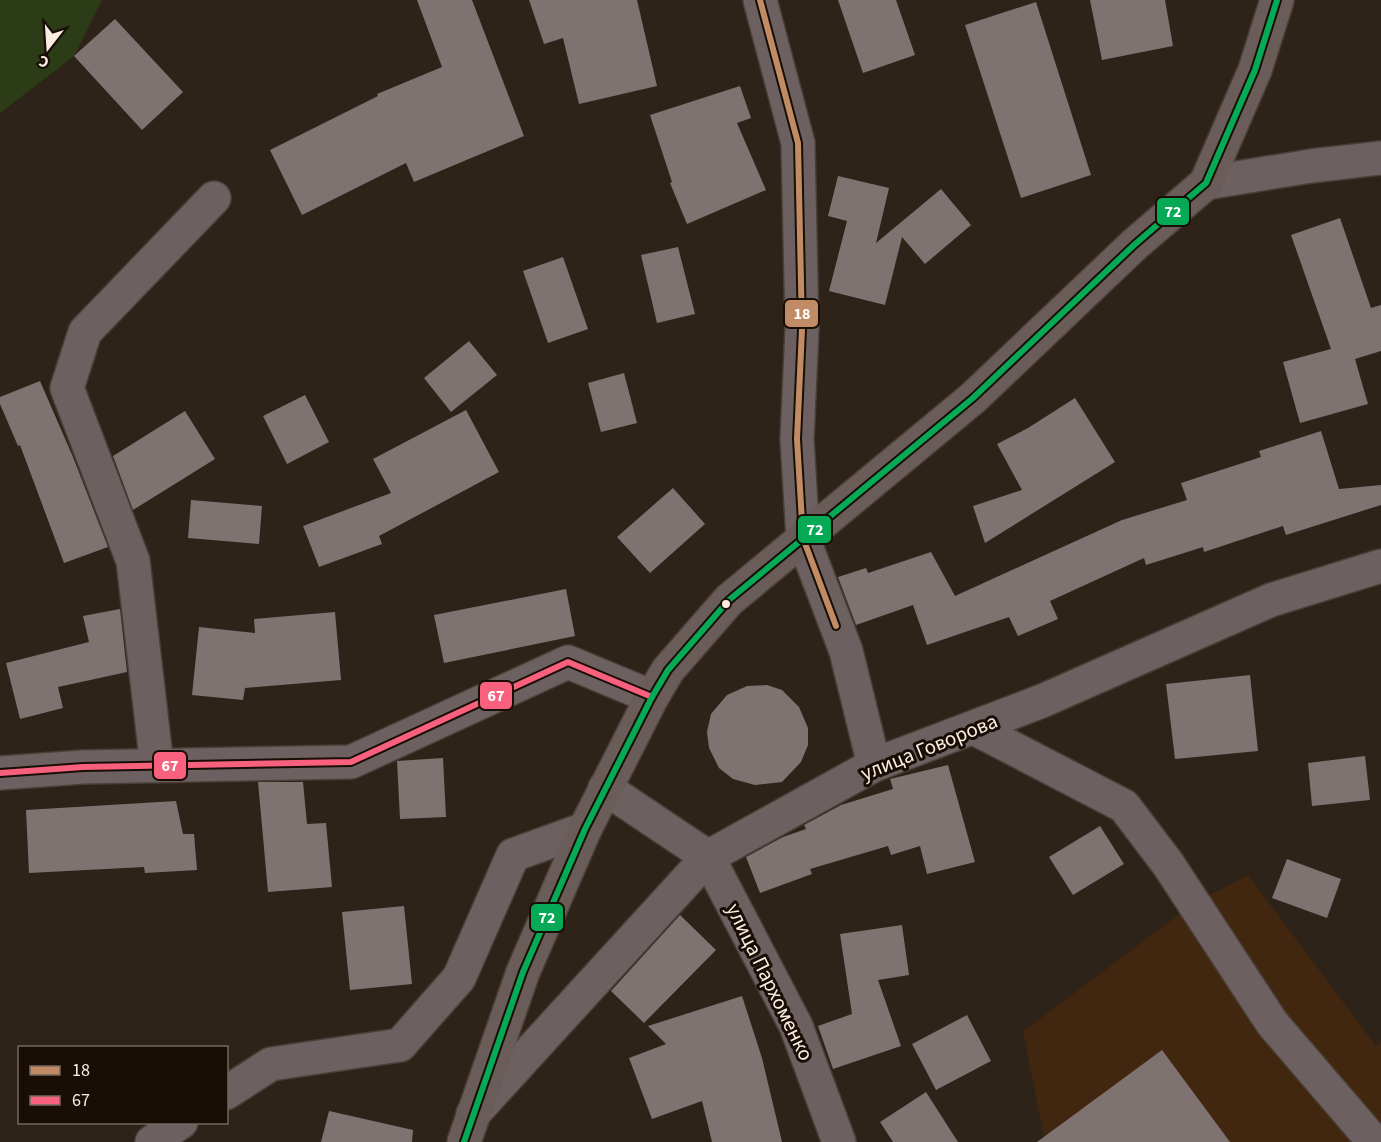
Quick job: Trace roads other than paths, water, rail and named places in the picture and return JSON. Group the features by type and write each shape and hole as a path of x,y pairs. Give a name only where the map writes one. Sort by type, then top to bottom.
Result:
{"highway":[{"path":"469,1128 523,972 585,829 668,670 729,600 973,398 1134,245 1206,183 1255,70 1277,0"}],"street":[{"path":"760,0 798,143 802,329 797,439 803,538 846,651 874,765"},
{"path":"1206,183 1311,166 1381,158"},
{"path":"157,766 133,561 67,388 85,332 214,198"},
{"name":"улица Говорова","path":"469,1128 708,857 874,765 1042,701 1271,600 1381,566"},
{"path":"0,773 157,766 351,762 568,662 652,697"},
{"path":"974,728 1124,806 1168,864 1272,1023 1374,1142"},
{"path":"605,788 708,857"},
{"path":"228,1092 271,1064 400,1045 459,978 513,855 585,829"},
{"name":"улица Пархоменко","path":"708,857 796,1026 839,1142"},
{"path":"152,1142 179,1124"}]}
